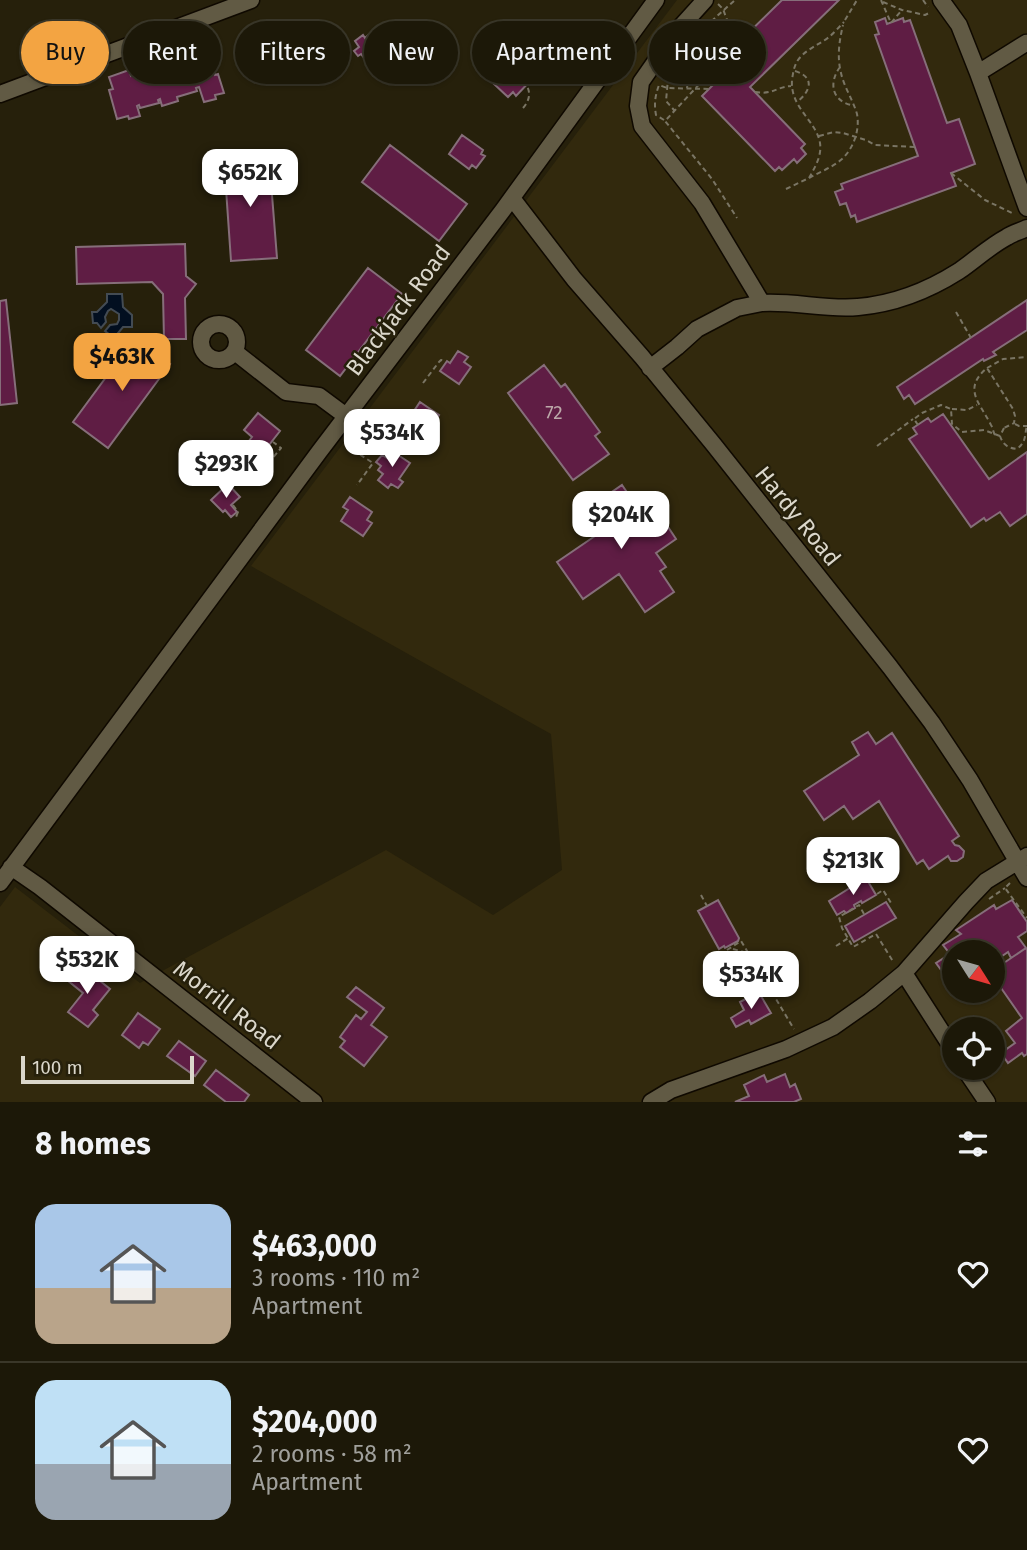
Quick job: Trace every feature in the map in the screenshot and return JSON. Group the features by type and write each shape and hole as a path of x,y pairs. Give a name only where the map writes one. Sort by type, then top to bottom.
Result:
{"street":[{"path":"0,94 251,0"},
{"name":"Blackjack Road","path":"0,883 346,416 512,198 656,0"},
{"path":"705,0 676,32 641,82 638,106 642,126 702,203 762,303"},
{"path":"936,6 959,25 978,73 1022,211"},
{"path":"978,73 1027,44"},
{"name":"Hardy Road","path":"512,198 574,279 714,445 890,667 932,723 1024,867"},
{"path":"650,368 697,329 737,308 781,302 831,308 860,307 906,297 929,288 1008,236 1027,228"},
{"path":"234,352 286,392 319,396 346,416"},
{"name":"Morrill Road","path":"12,867 314,1102"},
{"path":"651,1102 671,1090 786,1049 833,1027 870,1001 986,881 1024,867"},
{"path":"899,969 942,1033"},
{"path":"972,1080 987,1102"}],"path":[{"path":"715,0 723,9 727,21"},
{"path":"710,21 735,0"},
{"path":"809,178 820,155 818,137 797,103 792,86 793,70 808,50 828,38 844,22 857,0"},
{"path":"882,1 891,23 902,10"},
{"path":"882,1 902,10 925,15 936,6"},
{"path":"786,189 842,159 856,137 857,114 839,66 838,47 844,22"},
{"path":"839,66 832,87 835,94 852,105"},
{"path":"793,70 805,75 808,81 806,94 797,103"},
{"path":"667,84 666,101 674,110"},
{"path":"687,88 688,84"},
{"path":"665,121 700,84"},
{"path":"709,89 667,88 659,85 655,95 656,115 665,121 712,179 737,218"},
{"path":"523,108 529,98 530,91 527,86"},
{"path":"755,92 770,93 792,86"},
{"path":"818,137 843,132 875,145 915,148"},
{"path":"951,173 985,200 1022,211"},
{"path":"956,312 971,338"},
{"path":"995,435 993,427 978,405 974,393 975,385 984,370 1003,359 1027,357"},
{"path":"423,383 439,362 445,361"},
{"path":"984,370 987,368 1013,409 1014,423"},
{"path":"877,446 922,413 941,405 967,410 978,405"},
{"path":"951,409 951,424 962,432 984,430 1000,436"},
{"path":"914,419 918,425"},
{"path":"1014,423 1027,426 1026,439 1017,449 1007,447 1000,436 1004,428 1014,423"},
{"path":"252,483 281,448 273,442"},
{"path":"353,450 373,463 357,485"},
{"path":"233,505 238,512 236,517"},
{"path":"983,903 1005,888 1024,867"},
{"path":"1005,888 1027,918"},
{"path":"877,894 883,890 891,903 889,904"},
{"path":"701,895 707,906"},
{"path":"864,914 859,905 839,917 853,947 876,934 899,969"},
{"path":"836,946 849,937"},
{"path":"727,950 741,942 802,1042"},
{"path":"730,948 748,953"}],"shaded area":[{"path":"677,0 1027,0 1027,1102 0,1102 0,907 15,887 140,983 386,850 493,915 562,870 551,734 251,566 614,84 635,84 635,56 649,37 649,84 766,84 766,21 661,21"}],"water":[{"path":"107,294 122,294 123,307 132,315 132,327 123,327 114,338 105,331 110,325 117,324 119,314 111,309 108,311 106,322 101,328 97,323 93,323 92,312 97,312 107,302"}],"building":[{"path":"782,0 839,0 766,71 766,21 761,21"},
{"path":"885,18 887,24 903,18 904,22 910,20 947,123 959,119 975,164 951,173 956,186 857,222 855,215 851,217 846,203 840,205 835,192 843,189 841,184 918,156 875,35 879,34 875,22"},
{"path":"363,35 364,58 354,51 359,47 355,41"},
{"path":"123,72 123,84 221,84 224,93 215,95 216,99 204,102 199,87 196,88 197,91 177,97 178,101 162,106 160,99 159,103 140,108 139,105 140,116 117,119 109,90 113,89 109,77"},
{"path":"494,84 527,84 516,96 513,92 508,97"},
{"path":"710,84 753,84 750,87 805,144 801,148 806,154 797,163 794,159 782,170 779,167 775,171 702,96 712,86"},
{"path":"462,135 483,150 481,154 485,156 476,168 472,165 469,169 449,154"},
{"path":"390,145 467,204 439,241 362,182"},
{"path":"269,157 277,258 231,261 224,160"},
{"path":"185,244 186,276 196,284 185,298 186,339 164,339 163,294 152,282 77,284 76,247"},
{"path":"368,268 402,294 340,376 306,350"},
{"path":"6,300 17,403 0,405 0,301"},
{"path":"1027,300 1027,330 993,352 996,355 984,361 983,359 915,404 909,395 904,399 897,387"},
{"path":"135,338 170,364 108,448 73,422"},
{"path":"458,351 468,357 464,362 471,367 459,384 440,371"},
{"path":"544,365 561,387 565,384 600,432 595,436 609,454 573,480 508,393"},
{"path":"420,402 439,415 429,430 410,417"},
{"path":"258,413 280,431 269,445 265,443 248,465 237,456 252,437 244,430"},
{"path":"943,414 989,479 1027,452 1027,514 1010,526 1000,512 971,527 909,439 917,434 913,428 928,418 931,422"},
{"path":"392,451 410,463 399,479 403,482 398,488 391,484 388,488 378,480 383,474 378,470 381,466 376,462 382,455 387,458"},
{"path":"228,484 240,497 231,505 237,512 231,517 211,500"},
{"path":"622,485 648,523 660,515 676,539 656,553 666,567 660,571 674,592 645,612 619,574 583,599 557,562 595,536 580,514"},
{"path":"350,497 372,512 367,520 372,523 363,536 341,521 348,510 343,507"},
{"path":"868,732 876,744 892,733 959,836 952,841 964,851 963,857 951,861 948,856 929,869 923,860 917,864 879,801 853,819 844,806 824,820 804,791 859,755 852,742"},
{"path":"866,878 876,895 854,905 855,908 846,913 844,911 837,915 829,901"},
{"path":"718,900 739,938 738,941 719,949 698,911"},
{"path":"1012,900 1027,922 1027,931 1018,937 1026,948 1011,958 1008,952 1005,954 1005,940 951,940 961,934 956,930 994,905 996,909"},
{"path":"886,902 896,918 854,942 845,926"},
{"path":"1026,948 1027,1054 1024,1056 1022,1053 1008,1063 1005,1050 1015,1043 1006,1031 1022,1018 1005,994 1005,962"},
{"path":"942,959 942,971 936,963"},
{"path":"84,968 110,989 93,1010 98,1015 88,1027 68,1012 83,993 67,980 75,969 80,973"},
{"path":"356,987 384,1008 371,1025 387,1037 364,1066 340,1047 345,1041 340,1037 356,1015 361,1019 367,1012 347,997"},
{"path":"751,996 753,1000 761,996 771,1013 751,1024 749,1020 736,1027 731,1018 744,1010 740,1002"},
{"path":"138,1013 160,1029 148,1045 143,1042 139,1048 122,1035"},
{"path":"179,1041 206,1061 195,1076 167,1056"},
{"path":"216,1070 249,1095 244,1102 226,1102 204,1085"},
{"path":"785,1074 790,1087 795,1084 801,1099 794,1102 735,1102 749,1096 744,1085 764,1075 767,1082"}]}
